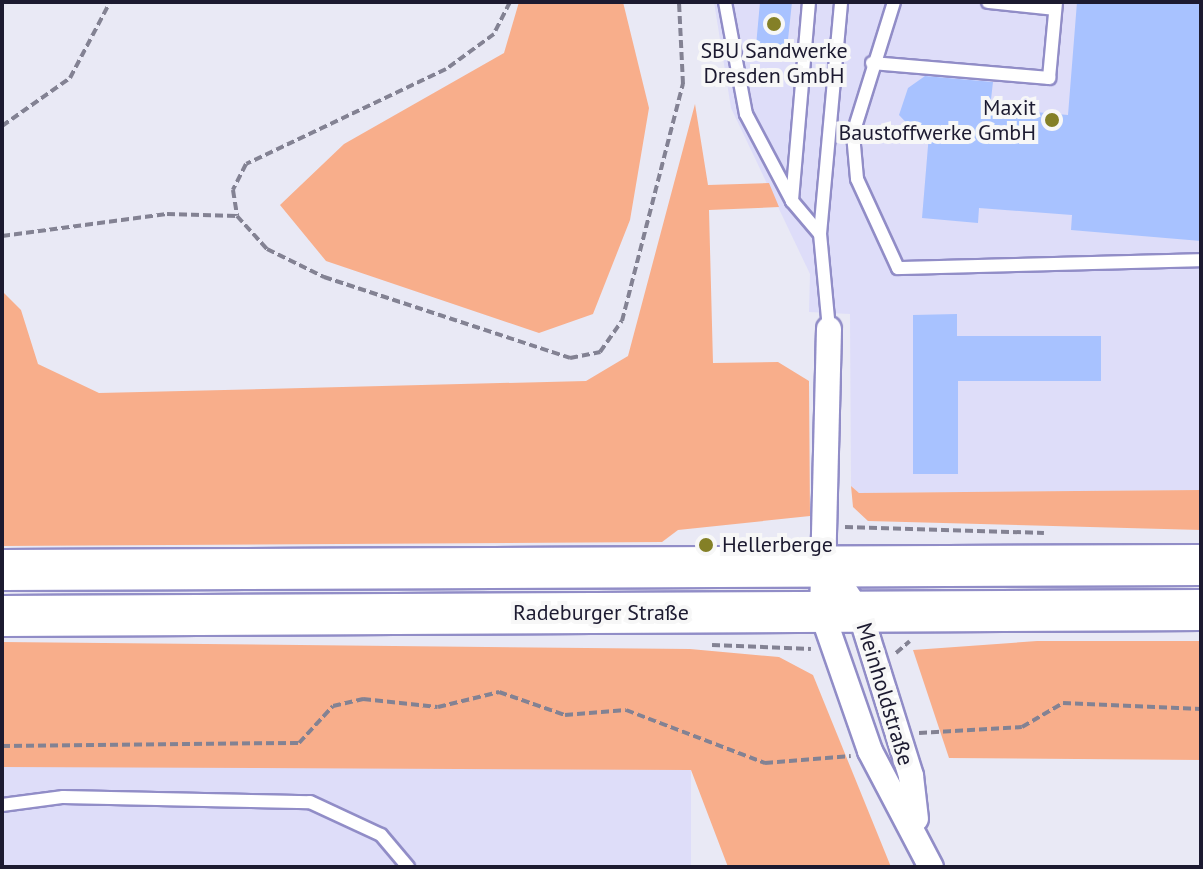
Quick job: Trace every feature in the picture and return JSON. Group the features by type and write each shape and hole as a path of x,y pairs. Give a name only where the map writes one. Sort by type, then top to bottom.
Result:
{"main road":[{"name":"Radeburger Straße","path":"2,570 1201,565"},
{"name":"Radeburger Straße","path":"2,616 1201,610"}],"street":[{"path":"828,566 829,329"},
{"name":"Meinholdstraße","path":"828,566 870,751 918,830 931,867"},
{"name":"Meinholdstraße","path":"828,566 841,613 911,776 918,830"}],"lane":[{"path":"725,2 746,114 792,201 820,234"},
{"path":"792,201 809,2"},
{"path":"829,329 820,234 841,2"},
{"path":"894,2 872,63 853,134 857,179 898,268 1201,260"},
{"path":"872,63 1049,78 1055,5 988,2"},
{"path":"2,805 63,797 310,802 381,835 408,867"}],"path":[{"path":"2,126 70,78 110,2"},
{"path":"510,2 494,34 446,69 246,164 233,190 237,216 267,249 324,277 533,350 570,358 600,352 622,321 683,84 679,2"},
{"path":"2,236 167,214 237,216"},
{"path":"908,527 1061,533"},
{"path":"2,746 299,743 333,706 363,699 438,707 499,692 565,715 626,710 765,763 861,755"},
{"path":"908,737 932,729 1022,727 1063,703 1201,709"}],"shaded area":[{"path":"519,2 623,2 649,108 630,220 593,314 539,333 326,261 280,205 344,144 504,53"},
{"path":"714,2 1201,2 1201,490 859,493 851,486 850,314 809,312 810,274 731,108"},
{"path":"695,104 708,185 769,183 779,207 709,210 713,363 778,362 809,381 810,516 678,530 662,542 2,546 2,291 21,310 38,364 99,393 586,381 628,356"},
{"path":"851,486 859,493 1201,490 1201,530 868,521 853,507"},
{"path":"1037,641 1201,641 1201,760 949,758 913,650"},
{"path":"2,642 690,649 779,657 813,675 891,867 728,867 691,770 2,767"},
{"path":"2,767 691,767 691,867 2,867"}],"building":[{"name":"SBU Sandwerke Dresden GmbH","path":"760,2 792,2 787,49 776,55 756,46"},
{"name":"Maxit Baustoffwerke GmbH","path":"1077,2 1201,2 1201,241 1071,230 1072,215 979,208 978,223 922,218 929,134 916,133 899,115 908,88 925,76 993,82 990,108 1068,115"},
{"path":"957,314 957,336 1101,336 1101,381 958,381 958,474 913,474 913,315"}],"place":[{"name":"SBU Sandwerke Dresden GmbH","path":"774,24"},
{"name":"Maxit Baustoffwerke GmbH","path":"1052,120"},
{"name":"Hellerberge","path":"706,545"}]}
